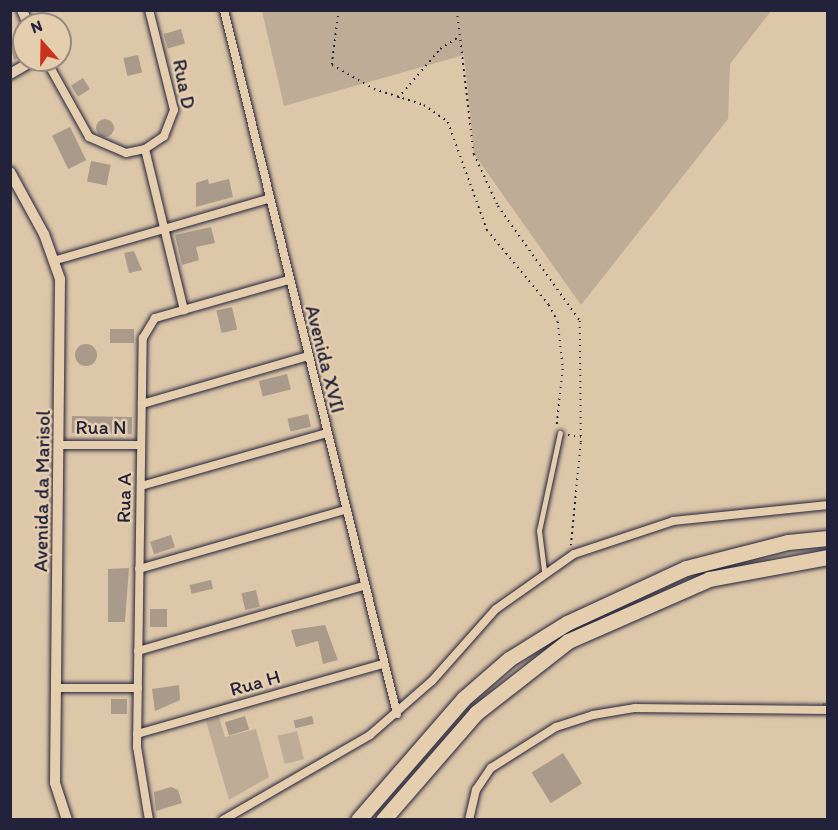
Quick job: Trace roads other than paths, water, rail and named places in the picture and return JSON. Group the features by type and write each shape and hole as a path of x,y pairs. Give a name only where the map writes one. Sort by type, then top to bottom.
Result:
{"highway":[{"path":"358,819 463,699 509,659 567,623 686,568 788,542 828,538"},
{"path":"383,819 476,713 567,642 709,579 828,557"}],"street":[{"name":"Rua D","path":"145,149 164,136 174,110 149,10"},
{"name":"Avenida XVII","path":"224,10 382,664 397,714"},
{"path":"53,72 89,137 126,153 145,149 184,310"},
{"name":"Avenida da Marisol","path":"10,172 53,261 62,310 62,445 55,783 67,819"},
{"path":"53,261 268,199"},
{"name":"Rua A","path":"149,819 140,789 137,734 141,445 146,325 184,310 288,280"},
{"path":"142,404 308,356"},
{"path":"141,486 327,433"},
{"name":"Rua N","path":"62,445 141,445"},
{"path":"223,819 346,751 397,714 496,609 544,571 574,555 673,521 828,505"},
{"path":"139,569 345,510"},
{"path":"138,651 363,586"},
{"name":"Rua H","path":"137,734 382,664"},
{"path":"57,688 138,688"},
{"path":"469,819 476,790 491,768 556,727 593,715 635,708 828,710"}],"lane":[{"path":"544,571 539,531 560,433"}],"waterway":[{"path":"823,704 828,704"}]}
